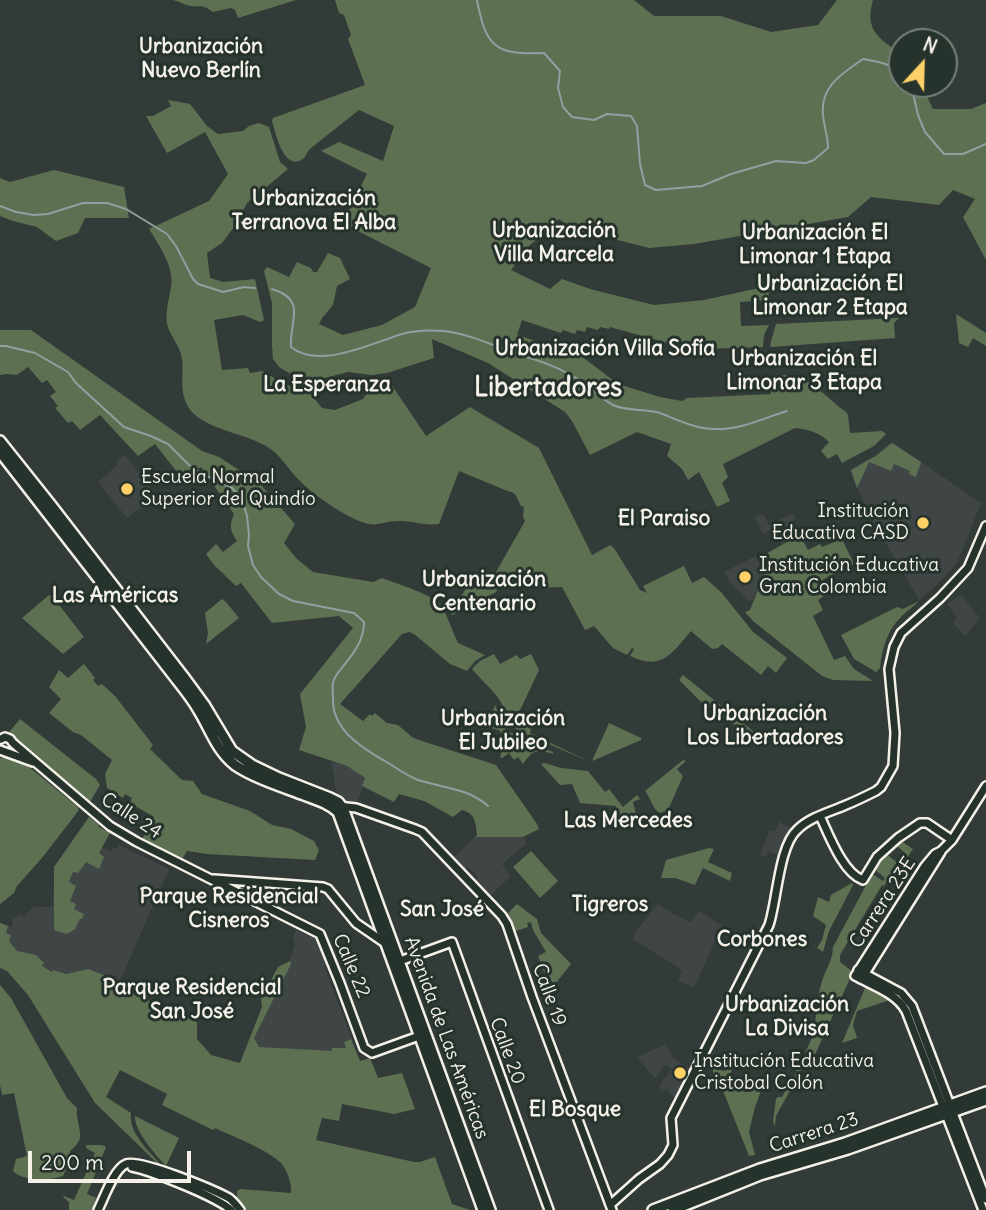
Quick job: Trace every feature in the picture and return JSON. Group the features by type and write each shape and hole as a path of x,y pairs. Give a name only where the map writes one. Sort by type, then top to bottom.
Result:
{"main road":[{"path":"0,441 183,676 205,706 238,762 330,798 341,806"},
{"path":"0,452 180,684 199,710 219,748 277,785 330,805"},
{"name":"Avenida de Las Américas","path":"330,805 338,813 385,943 396,962 419,1036 483,1210"},
{"name":"Avenida de Las Américas","path":"341,806 396,962 490,1210"},
{"name":"Carrera 23","path":"673,1210 760,1175 848,1149 948,1110 986,1092"},
{"name":"Carrera 23","path":"653,1210 760,1169 986,1100"}],"street":[{"path":"611,1208 632,1185 660,1164 671,1150 671,1118 769,925 788,843 795,831 807,822 876,791 893,766 895,733 889,669 894,647 901,633 968,568 986,526"},
{"path":"0,739 10,738 42,769"},
{"path":"4,751 12,749 13,743"},
{"path":"4,751 29,760 42,769"},
{"name":"Calle 24","path":"42,769 117,831 210,878"},
{"name":"Carrera 23E","path":"948,1110 909,1009 860,975 925,866 952,840 986,786"},
{"name":"Calle 19","path":"330,805 356,808 415,828 429,839 502,916 611,1208"},
{"path":"820,816 850,872 863,880 877,857 920,823 927,823 952,840"},
{"path":"210,878 323,887 331,892 356,923 385,943"},
{"name":"Calle 22","path":"210,878 320,934 364,1048 372,1053 419,1036"},
{"name":"Calle 20","path":"396,962 452,942 549,1210"},
{"path":"948,1110 986,1199"},
{"path":"948,1110 983,1210"},
{"path":"99,1210 118,1170 133,1162 167,1171 229,1199 240,1210"},
{"path":"118,1170 125,1167 140,1169 226,1205 231,1210"}],"shaded area":[{"name":"Institución Educativa CASD","path":"892,442 981,503 957,563 919,600 878,530 850,470"},
{"name":"Escuela Normal Superior del Quindío","path":"125,455 157,495 127,518 98,482"},
{"name":"Institución Educativa Gran Colombia","path":"763,513 769,525 793,513 793,520 800,535 782,544 774,529 763,534 754,517"},
{"name":"Institución Educativa Gran Colombia","path":"756,556 765,573 753,600 748,601 724,572"},
{"path":"961,595 980,618 965,636 953,623 957,618 947,604"},
{"path":"331,762 347,766 365,779 357,803 345,803 336,797 338,796"},
{"path":"779,822 792,828 780,857 768,851 765,858 760,854 770,830 775,831"},
{"path":"82,827 102,847 112,851 113,847 117,849 119,845 169,869 120,981 88,969 66,974 54,970 52,973 42,966 36,956 17,951 6,933 8,926 12,927 13,917 24,916 34,907 53,907 54,867"},
{"path":"475,837 523,837 527,843 502,864 511,876 491,895 476,880 478,877 468,867 465,869 454,857"},
{"path":"658,904 690,922 700,911 722,926 694,988 678,981 682,972 676,966 634,940 634,934"},
{"path":"296,930 317,942 360,1061 240,1063 262,1007 261,999 278,967 290,961"},
{"name":"Institución Educativa Cristobal Colón","path":"666,1044 673,1058 691,1070 675,1099 667,1089 661,1092 659,1086 672,1069 666,1064 655,1078 638,1059 639,1056"}],"green space":[{"path":"173,0 296,0 238,18 235,10 231,8 213,12 204,7 190,6"},
{"path":"335,0 634,0 654,16 721,16 771,32 818,25 837,0 873,0 870,19 872,27 888,44 888,98 928,98 933,109 971,109 986,103 986,260 963,217 975,199 953,190 939,205 871,197 848,217 694,244 649,248 610,238 581,235 559,219 528,247 511,270 550,289 562,279 654,305 704,300 768,286 769,300 740,302 741,326 769,325 764,335 763,347 706,349 691,344 675,345 610,327 600,327 598,330 587,327 585,332 577,330 575,334 563,330 561,333 522,320 517,335 580,355 618,384 682,401 687,398 771,394 769,376 793,376 814,386 846,412 850,433 882,431 886,434 874,446 842,463 837,454 828,459 821,451 829,442 822,436 795,428 723,464 728,477 722,483 730,501 717,507 699,472 688,480 682,469 667,456 671,444 637,432 590,455 565,412 488,363 432,339 434,358 387,373 371,375 348,372 317,380 300,380 279,367 273,359 272,303 264,271 267,267 289,277 297,262 317,272 328,253 340,258 350,279 337,286 333,305 319,324 343,335 382,325 415,307 431,268 342,223 367,174 321,151 339,142 383,161 394,126 359,110 311,148 303,159 295,162 285,155 278,140 273,118 365,85 348,39 351,35 344,15 339,13"},
{"path":"168,100 190,104 207,126 218,134 243,131 259,123 269,127 280,162 288,169 247,203 222,243 207,253 210,278 223,282 255,279 264,320 260,322 243,315 214,320 222,370 248,368 250,373 262,371 288,386 311,388 313,397 322,408 335,410 363,399 374,384 389,381 426,436 470,407 539,448 592,555 610,545 640,590 647,593 643,586 684,566 692,583 704,577 721,592 753,632 787,658 776,673 768,666 761,675 722,644 712,649 691,631 665,658 650,662 641,660 630,656 634,649 632,648 627,655 613,648 594,626 585,630 562,587 534,588 532,584 517,583 508,588 506,585 520,578 506,583 496,572 525,521 524,507 512,492 459,471 439,524 393,521 369,524 349,516 305,486 271,449 257,441 211,425 193,413 183,393 181,354 167,324 171,272 149,229 209,201 228,174 205,132 167,153 146,116 153,116 171,106"},
{"path":"54,170 124,187 129,218 85,218 78,233 56,241 37,227 0,216 0,178 10,182"},
{"path":"956,314 986,333 986,346 973,338 968,347 959,343"},
{"path":"899,318 894,323 895,338 770,345 776,324"},
{"path":"0,330 31,330 202,451 219,457 259,483 295,524 284,543 297,559 313,572 373,582 382,578 437,602 444,610 458,643 485,655 475,661 467,671 450,664 414,634 402,634 340,704 363,721 375,713 387,723 398,725 412,737 496,765 539,829 523,837 475,837 475,823 466,811 462,810 453,817 424,801 399,794 394,802 362,786 365,778 347,766 299,750 306,727 300,694 353,628 339,616 272,623 241,583 236,586 206,554 216,544 223,552 237,541 231,528 234,514 201,467 181,477 155,444 138,456 100,415 80,430 72,421 68,423 55,408 58,406 50,396 56,392 47,380 42,383 28,367 17,375 0,375"},
{"path":"892,443 921,462 916,477 909,474 910,471 894,464 891,471 869,462 857,488 851,470"},
{"path":"800,535 808,550 842,539 854,564 824,579 818,585 824,596 818,600 823,610 813,616 834,660 845,656 854,669 873,681 833,680 822,676 745,612 750,610 765,573 771,569 765,556"},
{"path":"475,573 497,589 496,592 452,615 451,614"},
{"path":"49,595 84,637 63,654 22,618"},
{"path":"222,599 239,618 206,644 208,633 205,613"},
{"path":"919,601 893,627 884,647 880,668 876,672 854,659 841,635 897,607 903,609"},
{"path":"494,654 500,664 517,655 520,659 531,654 539,670 515,721 531,729 530,733 590,762 519,731 510,723 499,699 472,669 480,661"},
{"path":"84,664 98,686 102,684 115,696 153,745 150,749 182,780 193,781 202,794 250,811 272,825 291,829 314,841 319,850 315,860 187,851 182,859 142,839 154,817 130,803 132,798 125,794 123,798 107,788 105,774 112,760 49,713 61,699 49,687 59,670 68,678"},
{"path":"683,675 759,736 759,739 700,701 679,680"},
{"path":"495,705 509,732 553,754 535,752 523,764 518,757 514,760 509,753 500,757 507,736 491,728 494,719 490,718"},
{"path":"20,719 96,779 100,785 90,802 11,736 9,732"},
{"path":"609,723 641,740 592,761"},
{"path":"9,757 23,762 79,810 14,893 0,904 0,758"},
{"path":"683,760 686,761 677,769 683,776 668,810 660,813 645,791"},
{"path":"541,764 588,771 605,792 609,789 623,807 637,795 640,799 633,802 637,818 615,817 616,806 580,803 572,784 560,785"},
{"path":"89,817 110,833 99,853 104,857 99,869 86,862 78,873 73,872 69,882 76,886 70,901 76,904 74,909 84,914 75,929 67,934 54,930 54,867"},
{"path":"901,841 913,849 884,886 882,885 840,955 840,962 853,972 811,1063 804,1065 776,1116 775,1127 773,1121 776,1099 782,1097 797,1071 796,1067 807,1053 805,1052 814,1028 822,980 832,957 833,947 872,874 883,881 885,878 874,869 880,860 886,854 898,863 905,853 897,846"},
{"path":"714,849 708,862 732,873 730,881 703,868 695,885 675,878 661,878 666,860"},
{"path":"531,851 558,881 540,898 513,867"},
{"path":"852,883 829,931 823,952 817,948 826,925 813,916 818,897 829,902 831,895"},
{"path":"517,904 537,919 541,933 571,964 552,988 548,989 538,956 546,952 531,922 527,923 528,927 516,931 508,913"},
{"path":"0,923 8,926 6,933 11,935 9,941 17,951 36,955 44,963 42,966 52,972 53,970 66,974 88,969 120,981 145,999 197,1022 197,1039 211,1055 240,1063 262,1007 261,999 278,967 290,961 291,964 254,1038 259,1047 332,1051 332,1048 346,1048 344,1042 351,1039 360,1061 370,1058 378,1078 402,1073 415,1109 394,1114 342,1104 339,1121 322,1118 316,1140 414,1162 435,1157 452,1204 470,1210 245,1210 237,1197 237,1191 240,1189 291,1193 288,1176 280,1162 249,1143 215,1128 213,1130 162,1105 167,1094 120,1070 106,1097 131,1113 136,1134 158,1164 95,1103 28,995 7,971 0,968"},
{"path":"0,985 11,998 67,1098 77,1108 80,1137 70,1151 70,1161 63,1176 37,1180 23,1177 13,1171 16,1159 27,1156 14,1093 2,1095 0,1085"},
{"path":"873,987 890,1000 857,1011 853,1025 857,1038 842,1043 865,988"},
{"path":"734,1064 730,1075 761,1091 749,1132 755,1155 749,1156 720,1083 723,1078 713,1073 713,1068 724,1071"},
{"path":"135,1116 179,1138 166,1166 142,1136"},
{"path":"86,1145 106,1147 87,1194 96,1198 92,1210 69,1210 69,1202 63,1197 74,1200 95,1153 86,1148"}],"waterway":[{"path":"477,0 485,29 496,45 515,52 544,53 560,71 558,88 563,107 572,117 594,120 607,114 631,116 637,126 640,164 645,185 656,190 702,186 776,161 806,163 814,160 828,148 823,105 829,88 863,59 888,65"},
{"path":"914,98 925,132 944,154 963,154 986,144"},
{"path":"0,206 34,215 48,214 83,203 107,203 126,209 167,234 198,284 223,292 244,287 255,288"},
{"path":"272,289 290,299 293,305 291,347 303,353 331,355 407,333 453,332 553,366 579,380 613,405 660,413 687,424 715,429 734,428 787,411"},
{"path":"0,346 35,353 68,372 76,383 124,427 168,444 189,465 232,488 242,499 247,516 248,546 253,565 261,577 279,594 293,601 354,613 364,622 357,647 333,683 334,710 344,730 361,746 411,777 472,795 488,806"}],"place":[{"name":"Escuela Normal Superior del Quindío","path":"127,489"},
{"name":"Institución Educativa CASD","path":"923,523"},
{"name":"Institución Educativa Gran Colombia","path":"745,577"},
{"name":"Institución Educativa Cristobal Colón","path":"680,1073"}],"district":[{"name":"Urbanización Nuevo Berlín","path":"201,59"},
{"name":"Urbanización Terranova El Alba","path":"314,211"},
{"name":"Urbanización Villa Marcela","path":"554,243"},
{"name":"Urbanización El Limonar 1 Etapa","path":"815,245"},
{"name":"Urbanización El Limonar 2 Etapa","path":"830,296"},
{"name":"Urbanización Villa Sofía","path":"605,349"},
{"name":"Urbanización El Limonar 3 Etapa","path":"804,371"},
{"name":"La Esperanza","path":"327,385"},
{"name":"Libertadores","path":"548,389"},
{"name":"El Paraiso","path":"664,519"},
{"name":"Urbanización Centenario","path":"484,592"},
{"name":"Las Américas","path":"115,596"},
{"name":"Urbanización Los Libertadores","path":"765,726"},
{"name":"Urbanización El Jubileo","path":"503,731"},
{"name":"Las Mercedes","path":"628,821"},
{"name":"Tigreros","path":"610,905"},
{"name":"Parque Residencial Cisneros","path":"229,909"},
{"name":"San José","path":"442,910"},
{"name":"Corbones","path":"762,940"},
{"name":"Parque Residencial San José","path":"192,1000"},
{"name":"Urbanización La Divisa","path":"787,1017"},
{"name":"El Bosque","path":"575,1110"}]}
